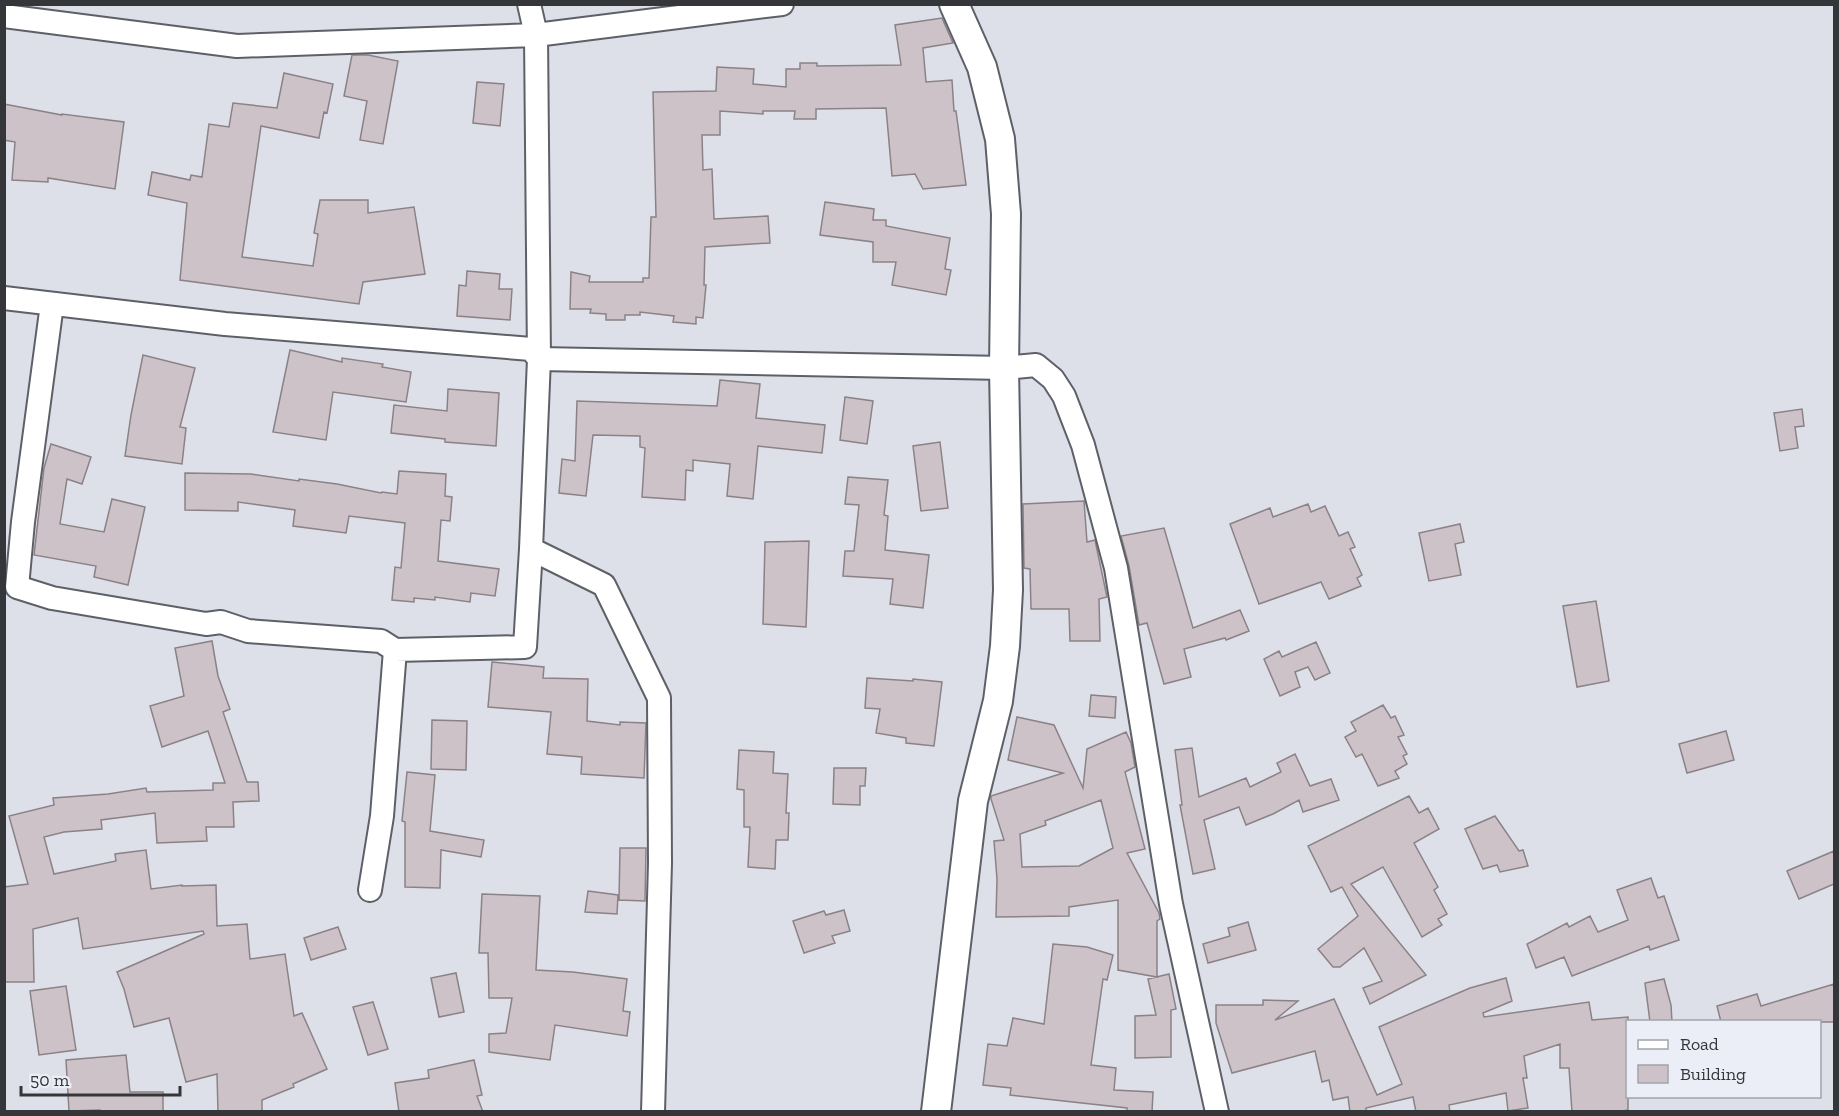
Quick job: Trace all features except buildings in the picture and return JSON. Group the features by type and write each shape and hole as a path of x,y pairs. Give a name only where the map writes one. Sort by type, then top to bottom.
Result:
{"street":[{"path":"52,304 23,522 17,587 52,598 206,624 221,622 248,631 381,641 395,650 525,647 539,359 536,35 529,4"},
{"path":"4,16 237,46 536,35 782,4"},
{"path":"936,1112 973,801 998,701 1005,646 1008,590 1004,368 1006,214 1000,139 982,67 954,4"},
{"path":"4,298 225,324 531,349 539,359"},
{"path":"539,359 1004,368 1036,365 1053,379 1064,396 1083,446 1116,568 1171,904 1217,1112"},
{"path":"531,549 604,585 659,698 660,863 653,1112"},
{"path":"370,890 382,816 395,650"}]}
